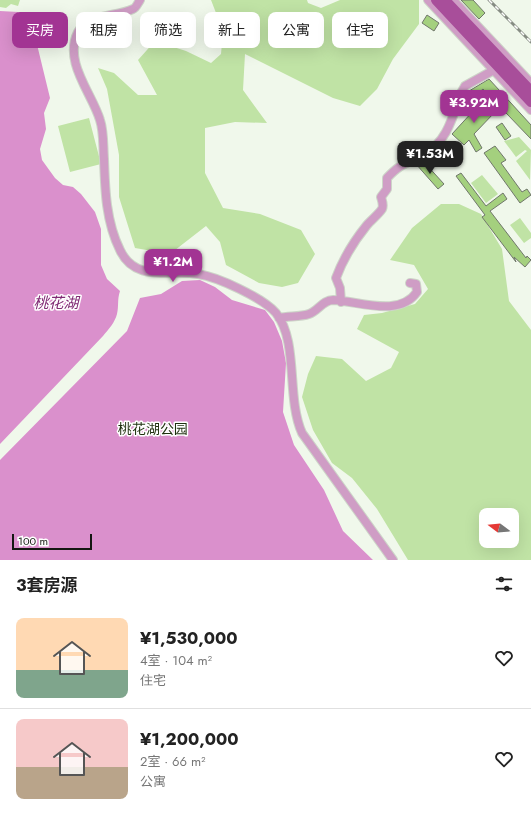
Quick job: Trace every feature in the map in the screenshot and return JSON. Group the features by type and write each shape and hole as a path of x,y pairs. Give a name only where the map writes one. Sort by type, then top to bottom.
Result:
{"main road":[{"path":"436,0 528,102"},
{"path":"445,0 531,91"}],"street":[{"path":"140,0 134,9 86,23 78,32 76,41 76,62 80,77 95,108 101,125 109,216 119,249 129,262 143,271 159,274 190,273 210,277 244,292 270,308 279,318 292,359 293,396 302,433 393,560"},
{"path":"428,0 478,54 528,102 531,110"},
{"path":"456,3 463,19"},
{"path":"456,3 531,83"},
{"path":"475,42 478,54"},
{"path":"507,58 511,70"},
{"path":"341,302 340,288 336,278 339,268 356,240 382,209 383,204 381,197 386,189 386,178 397,167 424,155 434,148 445,136 465,86 494,70"},
{"path":"279,318 310,314 329,301 382,307 402,303 412,299 417,292 416,284 410,283"}],"green space":[{"path":"0,0 20,0 18,6 11,4 6,8 0,7"},
{"path":"211,0 307,0 308,3 321,8 340,0 419,0 419,24 393,59 377,89 360,106 333,98 245,54 243,90 267,123 235,122 205,128 205,173 223,208 260,214 301,230 315,254 298,283 282,287 259,283 226,265 220,242 206,226 170,254 135,248 119,197 119,155 107,89 98,68 114,73 138,95 157,95 138,60 149,48 177,48 211,63 221,54 222,48 260,48 260,12 216,12"},
{"path":"89,118 101,164 70,172 58,126"},
{"path":"519,137 531,150 530,180 516,161 527,151 525,150 516,157 504,141"},
{"path":"482,175 498,194 486,203 471,183"},
{"path":"441,204 459,204 481,214 502,249 509,301 531,330 531,560 408,560 377,509 352,478 332,463 313,430 302,397 308,374 316,356 342,359 366,381 391,368 399,352 357,329 364,315 382,313 415,304 428,289 414,265 390,260 412,228"},
{"path":"520,218 531,233 531,238 524,243 510,225"}],"water":[{"name":"桃花湖","path":"0,11 18,12 12,12 12,48 38,48 50,98 44,113 46,129 40,149 42,160 55,178 63,185 73,187 81,194 95,212 101,229 101,265 107,279 120,291 117,314 110,328 0,444"},
{"name":"桃花湖公园","path":"200,280 215,287 232,300 265,310 274,322 282,341 286,363 283,412 294,445 324,490 343,531 373,560 0,560 0,460 127,331 140,298 161,294 182,281"}],"building":[{"path":"461,0 473,0 485,13 479,19"},
{"path":"427,15 439,23 434,31 422,23"},
{"path":"489,79 531,125 531,139 483,89 474,97 469,91"},
{"path":"486,97 495,112 474,134 482,148 476,152 469,140 464,145 452,134"},
{"path":"502,123 511,136 505,140 496,127"},
{"path":"495,146 506,160 501,163 522,192 527,189 531,195 520,203 484,153"},
{"path":"423,161 444,184 438,189 416,164"},
{"path":"461,173 486,206 503,193 507,199 490,211 526,258 527,256 531,260 525,267 514,257 516,262 482,217 485,215 456,176"}],"railway":[{"path":"489,0 531,42"}]}
